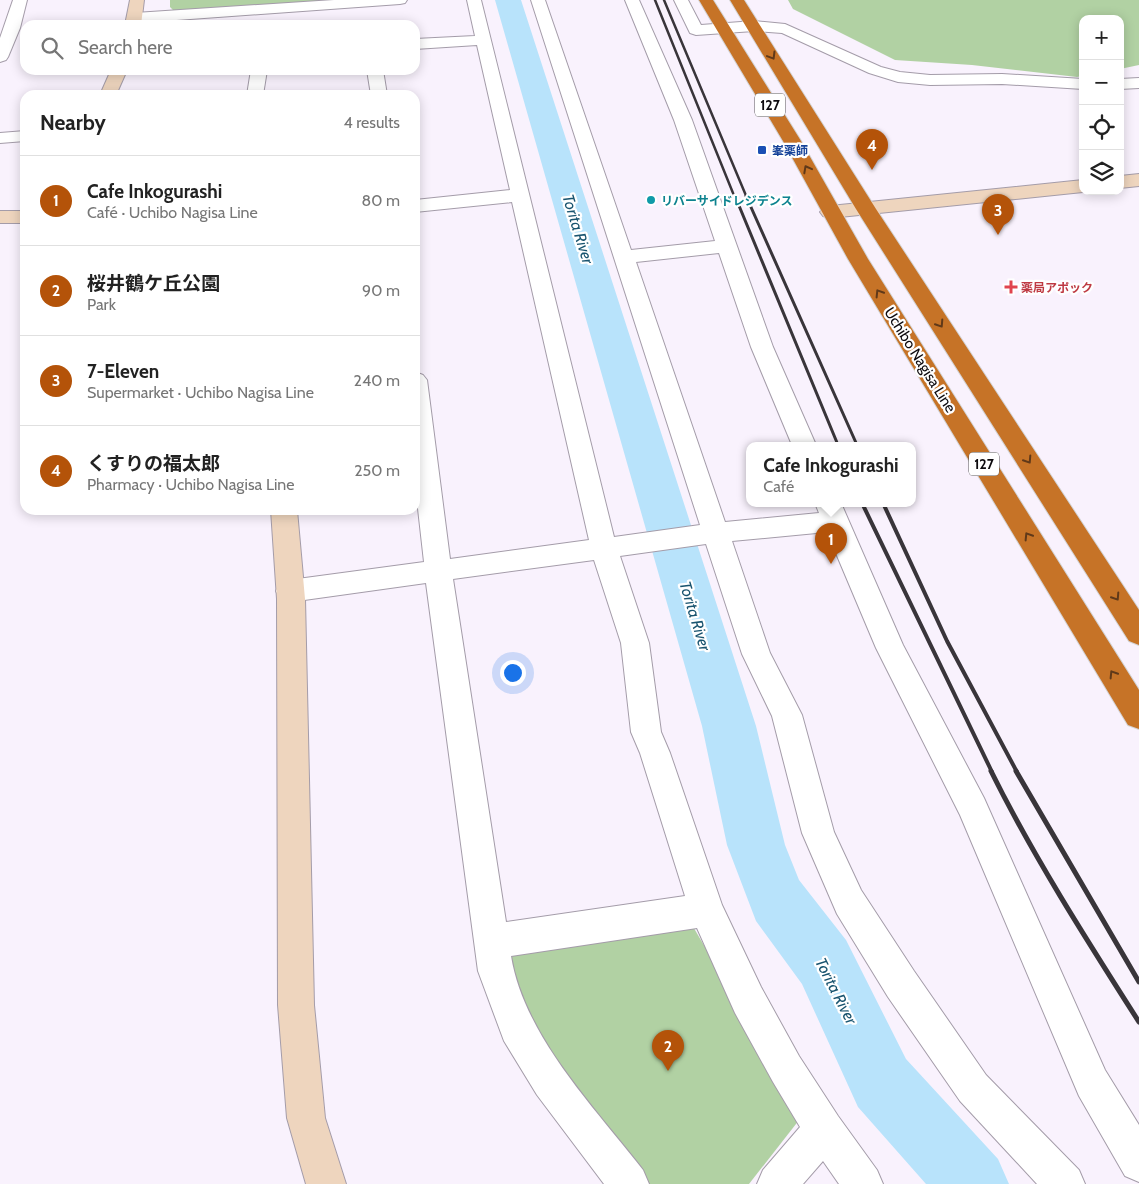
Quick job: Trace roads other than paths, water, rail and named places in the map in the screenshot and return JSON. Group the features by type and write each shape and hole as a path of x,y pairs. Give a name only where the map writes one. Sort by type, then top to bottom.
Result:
{"highway":[{"name":"Uchibo Nagisa Line","path":"706,0 792,142 830,212 1139,716"},
{"name":"127","path":"737,0 866,209 1139,633"}],"street":[{"path":"0,57 6,28 20,0"},
{"path":"134,20 137,0"},
{"path":"151,20 154,0"},
{"path":"161,20 268,9 400,0"},
{"path":"474,0 520,195 636,643 646,732 655,753 706,910 748,1000 786,1069 824,1130 864,1184"},
{"path":"538,0 624,257 711,534 756,654 787,714 818,833 849,902 901,984 973,1088 1065,1184"},
{"path":"632,0 683,120 762,347 803,442"},
{"path":"681,0 696,30 754,26 785,29 875,70 898,77 930,80 994,79 1079,84"},
{"path":"267,20 268,9"},
{"path":"420,44 483,40"},
{"path":"110,90 117,75"},
{"path":"256,90 258,75"},
{"path":"376,75 378,90"},
{"path":"1124,84 1139,83"},
{"path":"0,138 20,136"},
{"path":"1124,182 1139,180"},
{"path":"830,212 1079,186"},
{"path":"420,205 520,195"},
{"path":"0,217 20,217"},
{"path":"624,257 727,246"},
{"path":"420,422 438,571 496,970 518,1028 550,1082 629,1184"},
{"path":"290,590 711,534 832,512 890,648 973,808 1092,1083 1139,1162"},
{"path":"284,515 290,590 296,1005 306,1118 326,1184"},
{"path":"492,942 706,910"},
{"path":"776,1184 824,1130"}],"waterway":[{"name":"Torita River","path":"508,0 729,726 756,845 777,900 824,962 882,1083 973,1184"}],"railway":[{"path":"655,0 735,198"},
{"path":"664,0 747,198"},
{"path":"735,196 837,442"},
{"path":"746,196 856,442"},
{"path":"864,507 992,772"},
{"path":"885,507 947,641 1017,772"},
{"path":"991,771 1043,867 1139,1022"},
{"path":"1016,771 1139,982"}],"place":[{"name":"峯薬師","path":"762,150"},
{"name":"くすりの福太郎","path":"872,170"},
{"name":"リバーサイドレジデンス","path":"651,200"},
{"name":"7-Eleven","path":"998,235"},
{"name":"薬局アポック","path":"1011,287"},
{"name":"Cafe Inkogurashi","path":"831,564"},
{"name":"桜井鶴ケ丘公園","path":"668,1071"}]}
